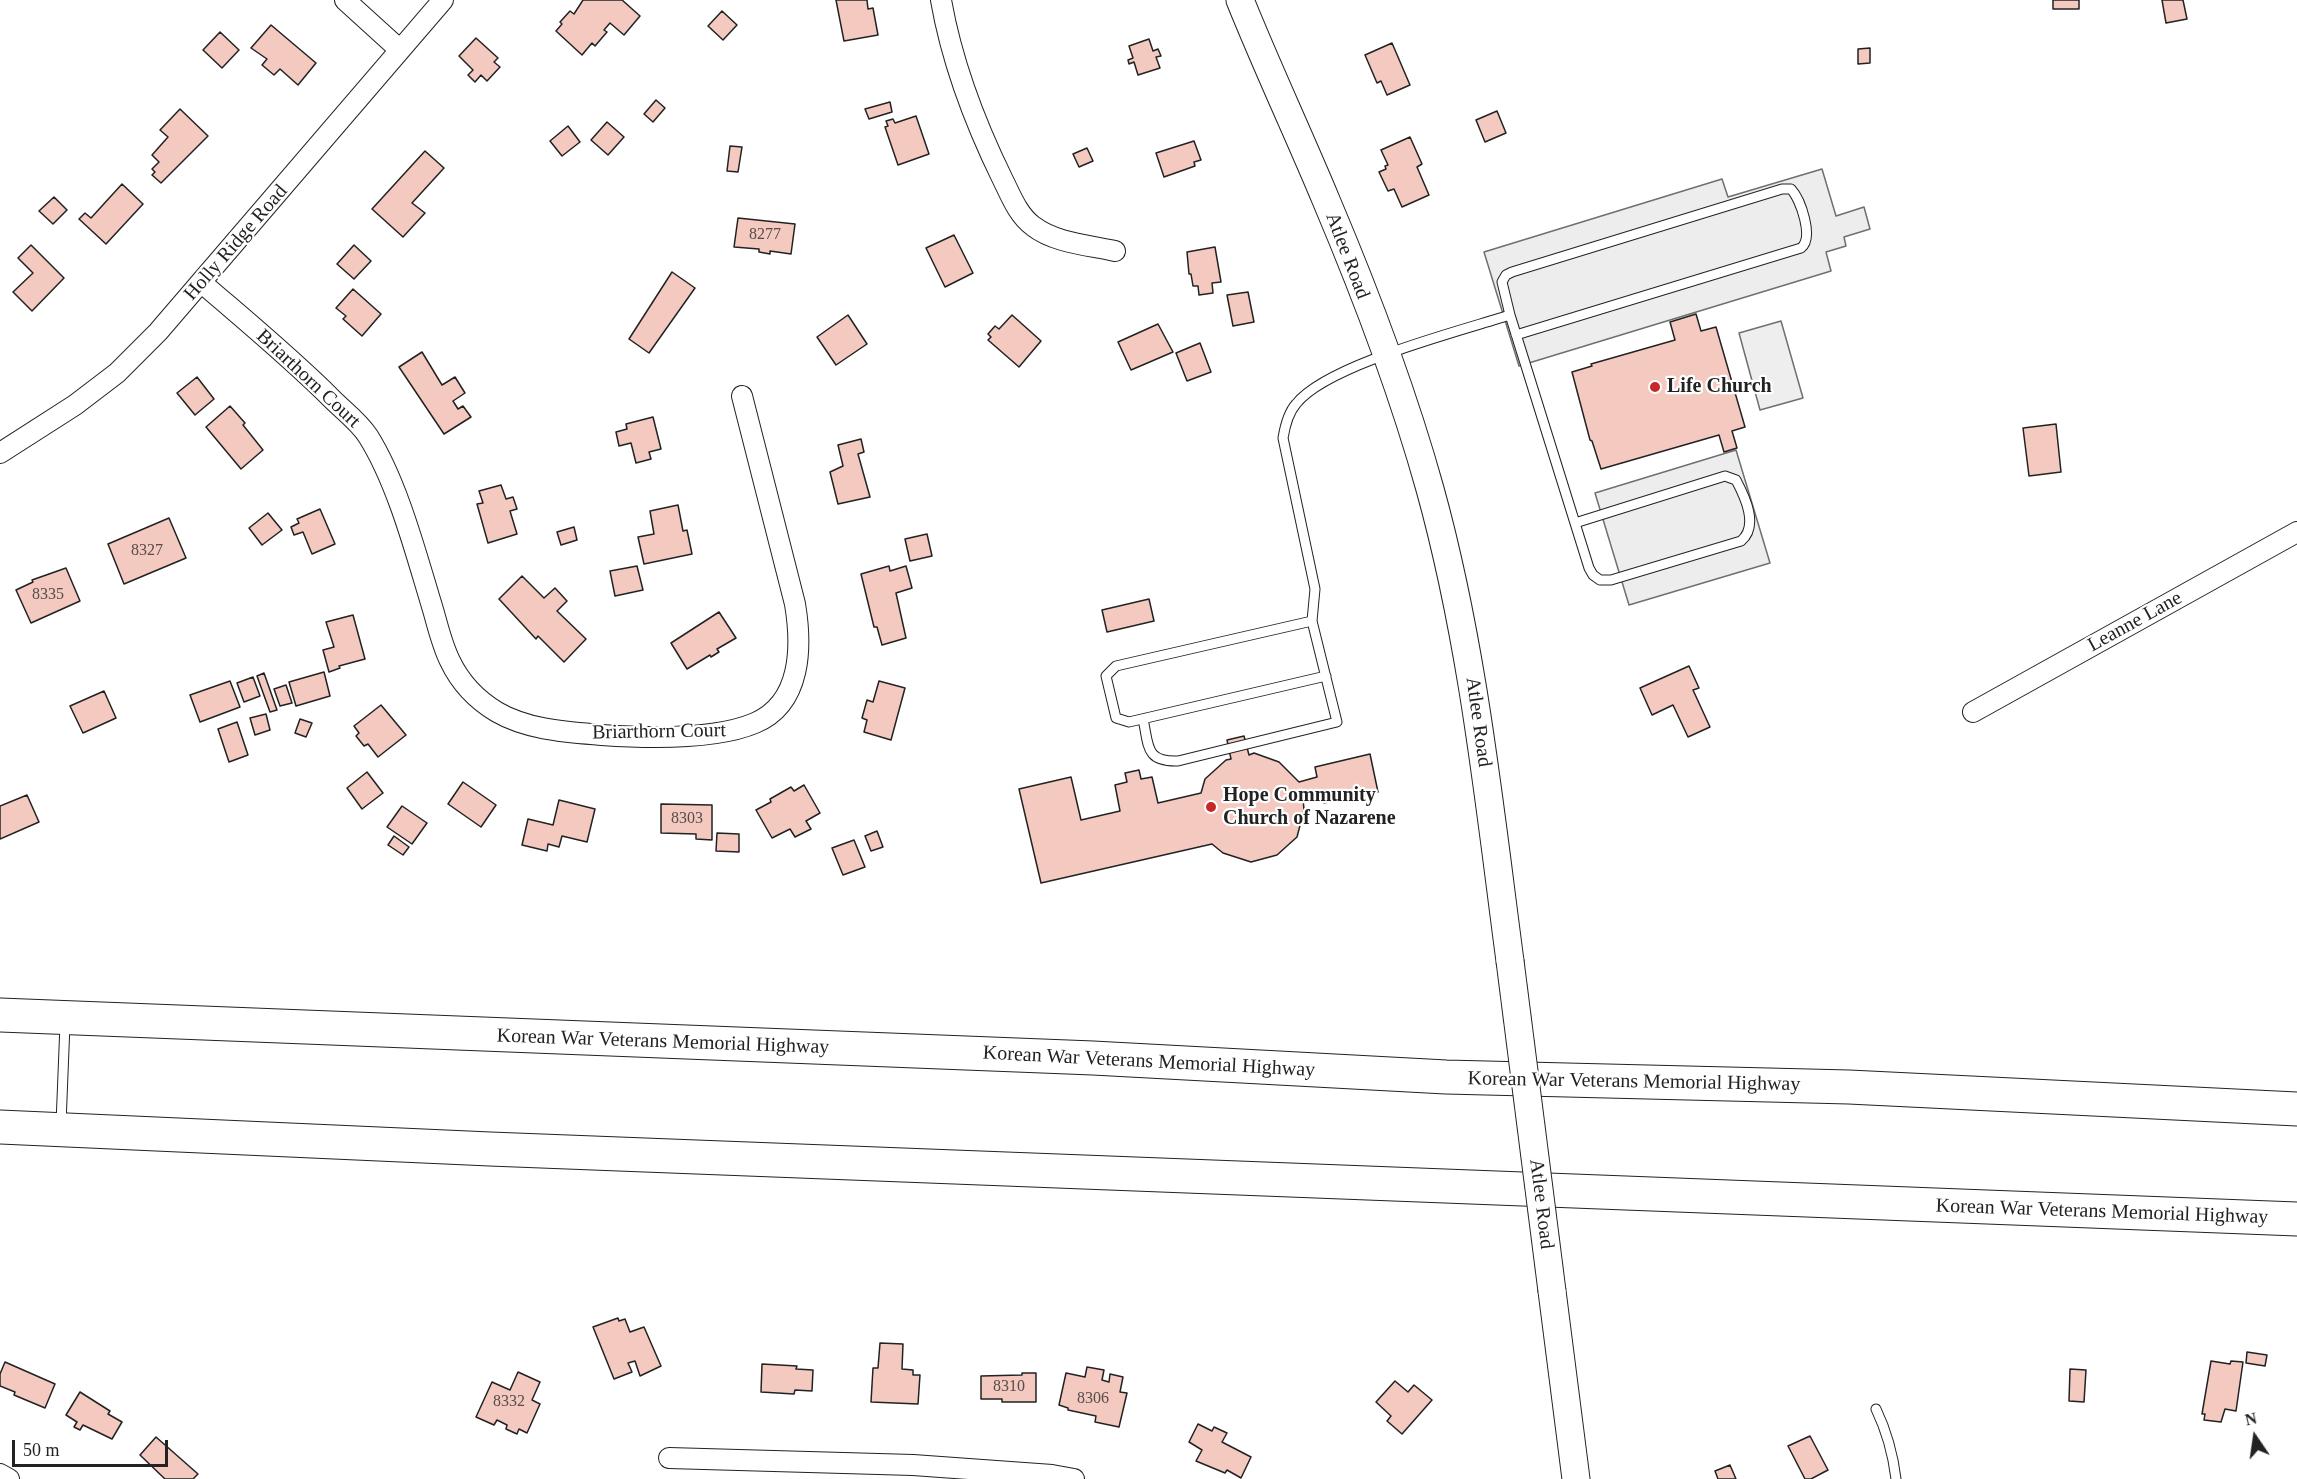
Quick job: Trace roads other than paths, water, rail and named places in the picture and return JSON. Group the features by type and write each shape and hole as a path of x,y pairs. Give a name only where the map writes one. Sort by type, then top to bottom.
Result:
{"highway":[{"name":"Korean War Veterans Memorial Highway","path":"0,1016 1093,1058 1446,1077 1849,1088 2297,1109"},
{"name":"Korean War Veterans Memorial Highway","path":"0,1127 490,1149 2297,1219"}],"main road":[{"name":"Atlee Road","path":"1240,0 1326,201 1386,355 1429,486 1454,581 1467,646 1485,767 1576,1479"}],"street":[{"path":"345,0 400,50"},
{"name":"Holly Ridge Road","path":"0,453 75,405 117,373 158,333 443,0"},
{"path":"941,0 946,32 966,94 989,152 1018,210 1030,224 1042,233 1063,241 1115,251"},
{"name":"Briarthorn Court","path":"202,283 314,381 367,436 409,530 442,639 450,661 463,681 483,702 499,712 520,722 555,730 624,737 681,736 738,730 760,721 773,711 786,696 794,681 799,662 798,624 795,604 742,396"},
{"name":"Leanne Lane","path":"1972,712 2297,531"},
{"path":"669,1458 961,1474 1052,1475 1074,1479"},
{"path":"0,1474 9,1479"}],"lane":[{"path":"1516,335 1801,248 1807,242 1808,232 1797,198 1791,189 1782,189 1506,275 1502,282 1510,315 1516,335 1575,523 1593,575 1600,580 1611,580 1741,541 1750,531 1750,518 1739,485 1736,480 1725,476 1575,523"},
{"path":"1143,718 1153,755 1160,761 1178,761 1337,722 1312,621 1315,589 1283,438 1287,420 1295,404 1327,380 1386,355 1510,315"},
{"path":"1312,621 1116,666 1106,676 1116,718 1129,722 1326,676"},
{"path":"61,1129 65,1018"},
{"path":"1876,1409 1891,1448 1896,1479"}],"place":[{"name":"Life Church","path":"1655,387"},
{"name":"Hope Community Church of Nazarene","path":"1211,807"}]}
